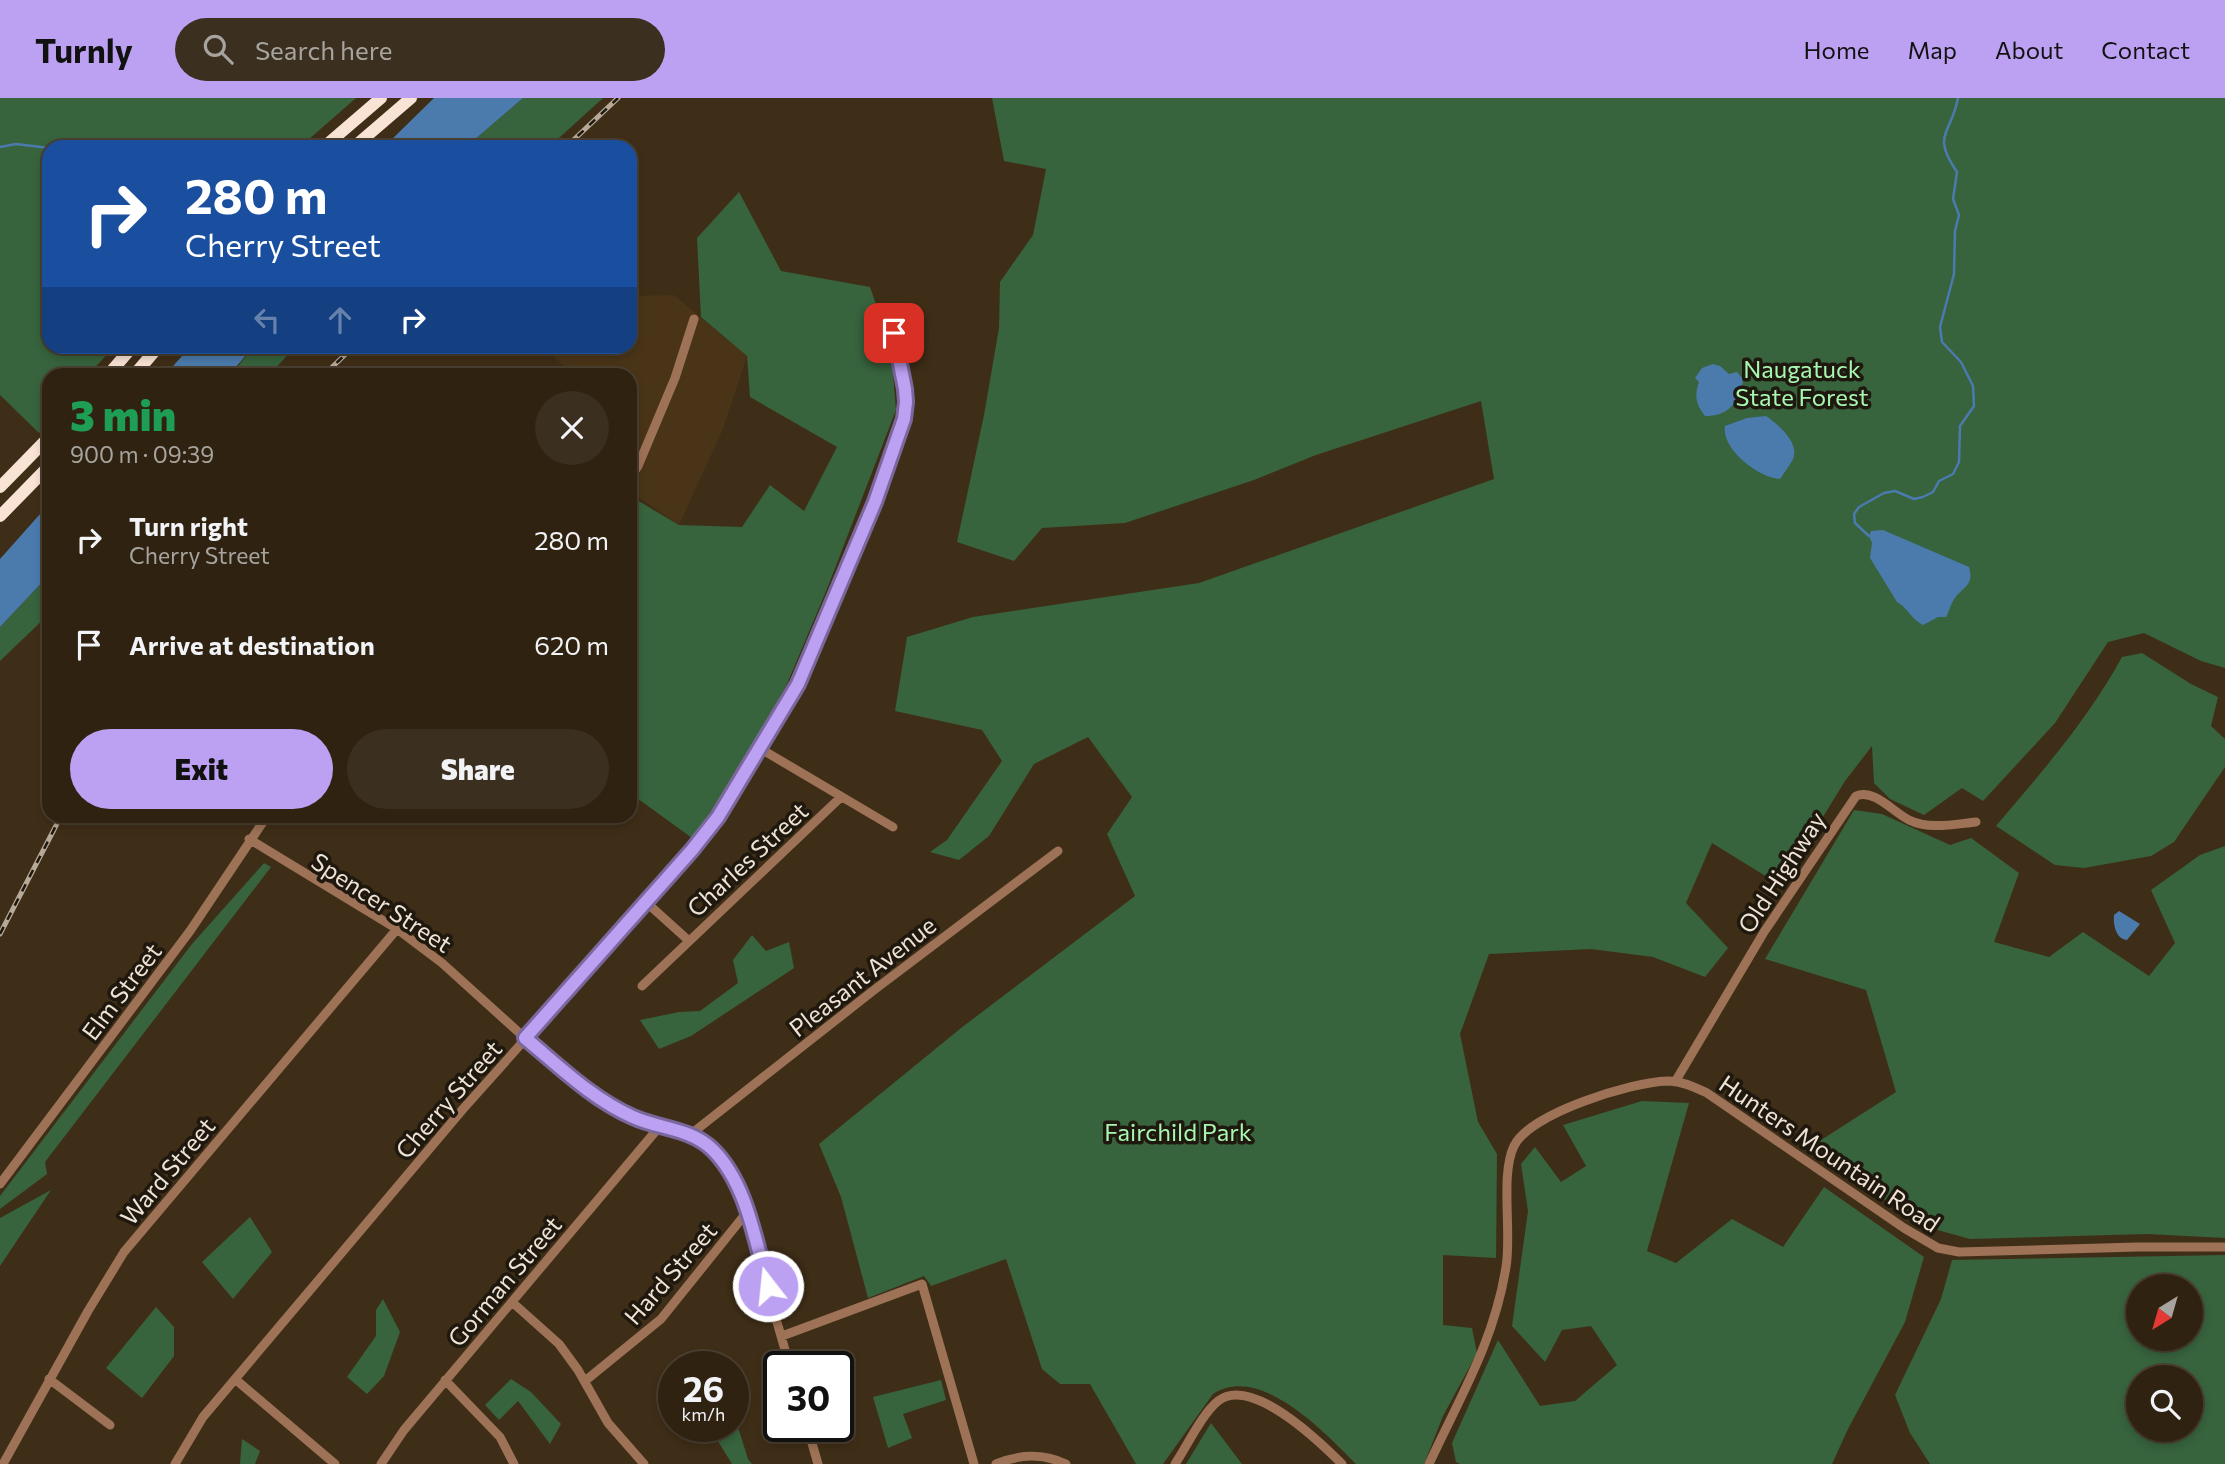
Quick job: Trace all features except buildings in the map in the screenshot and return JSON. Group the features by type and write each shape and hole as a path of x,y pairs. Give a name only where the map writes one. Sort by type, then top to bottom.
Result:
{"highway":[{"path":"332,140 381,98"},
{"path":"362,140 411,98"},
{"path":"114,368 126,354"},
{"path":"140,368 152,354"},
{"path":"0,487 42,444"},
{"path":"0,516 42,473"}],"street":[{"path":"637,468 675,378 694,319"},
{"name":"Cherry Street","path":"175,1464 193,1430 235,1379 525,1038 647,903 718,817 761,749 806,668 875,502 904,419 905,389 894,333"},
{"path":"761,749 893,827"},
{"name":"Old Highway","path":"1675,1082 1764,932 1856,796 1864,794 1873,797 1907,819 1922,825 1976,822"},
{"name":"Charles Street","path":"647,903 688,940 841,797"},
{"name":"Elm Street","path":"0,1184 190,931 262,823"},
{"name":"Spencer Street","path":"249,839 397,929 442,963 525,1038 593,1094 634,1118 691,1134 711,1148 721,1159 740,1191 786,1351"},
{"name":"Pleasant Avenue","path":"691,1134 874,990 1058,851"},
{"name":"Ward Street","path":"3,1464 124,1252 397,929"},
{"path":"642,986 688,940"},
{"name":"Hunters Mountain Road","path":"1429,1464 1477,1367 1493,1323 1508,1254 1509,1162 1518,1140 1532,1126 1582,1103 1633,1087 1675,1082 1695,1087 1734,1110 1897,1224 1938,1248 1959,1252 2225,1247"},
{"name":"Gorman Street","path":"381,1464 404,1430 445,1380 660,1126"},
{"name":"Hard Street","path":"585,1381 661,1320 747,1212"},
{"path":"782,1336 922,1284 974,1464"},
{"path":"512,1302 559,1344 585,1381 608,1423 637,1462"},
{"path":"235,1379 335,1464"},
{"path":"49,1380 110,1425"},
{"path":"445,1380 500,1437 514,1464"},
{"path":"1175,1464 1215,1405 1223,1398 1242,1395 1274,1409 1296,1423 1342,1464"},
{"path":"812,1442 818,1464"},
{"path":"996,1464 1032,1455 1056,1459 1066,1464"}],"shaded area":[{"path":"674,295 747,356 722,431 679,525 637,496 637,368 566,368 551,354 637,354 637,296"}],"green space":[{"path":"0,98 356,98 308,140 42,140 42,354 108,354 95,368 42,368 42,429 39,433 0,395"},
{"path":"523,98 603,98 557,140 474,140"},
{"path":"992,98 2225,98 2225,668 2201,661 2144,633 2108,642 2055,723 1983,801 1962,788 1924,815 1890,799 1874,783 1872,746 1845,781 1810,838 1772,880 1712,843 1686,903 1728,948 1705,977 1653,957 1591,949 1489,954 1460,1034 1478,1122 1497,1154 1496,1258 1443,1255 1443,1325 1472,1328 1477,1353 1443,1416 1424,1464 1356,1464 1310,1420 1271,1394 1251,1388 1231,1387 1213,1394 1163,1464 1136,1464 1090,1384 1060,1384 1042,1369 1006,1259 931,1286 924,1276 868,1298 841,1197 819,1144 961,1028 1135,896 1107,834 1132,797 1088,737 1034,764 989,836 959,860 930,852 947,840 1002,761 982,730 895,711 907,637 973,617 1199,583 1494,479 1481,401 1316,455 1254,480 1125,523 1042,528 1014,561 957,542 999,328 1000,282 1033,235 1046,169 1004,161"},
{"path":"739,192 781,271 870,287 891,349 896,410 787,684 731,784 692,838 637,798 637,500 679,525 742,527 770,485 804,511 837,447 750,397 747,356 701,317 697,238"},
{"path":"248,354 289,354 276,368 237,368"},
{"path":"42,582 42,621 0,661 0,627"},
{"path":"2142,653 2191,684 2218,697 2211,726 2225,739 2225,767 2174,842 2151,856 2084,868 2055,865 1996,826 2079,723 2122,657"},
{"path":"1854,810 1882,814 1950,845 1971,838 2019,873 1994,942 2049,957 2083,932 2149,976 2175,943 2151,890 2200,855 2225,846 2225,1238 2147,1234 1970,1239 1912,1223 1818,1142 1896,1092 1866,990 1765,959"},
{"path":"264,863 271,867 45,1162 47,1174 0,1209 0,1196 192,944"},
{"path":"752,935 766,951 789,942 794,968 691,1036 659,1049 640,1020 679,1012 700,1011 738,983 733,960"},
{"path":"1642,1101 1689,1103 1647,1251 1676,1263 1732,1219 1783,1247 1824,1187 1924,1257 1905,1322 1832,1464 1456,1462 1452,1443 1498,1340 1540,1406 1575,1401 1617,1365 1591,1326 1562,1330 1545,1362 1512,1326 1528,1211 1521,1164 1535,1147 1561,1182 1586,1166 1563,1125"},
{"path":"51,1190 0,1266 0,1218"},
{"path":"250,1217 272,1252 233,1299 202,1262"},
{"path":"2225,1255 2225,1464 1930,1464 1910,1433 1895,1395 1941,1299 1952,1260"},
{"path":"383,1299 400,1332 384,1376 367,1394 347,1377 376,1336 376,1310"},
{"path":"156,1307 174,1327 174,1356 142,1398 106,1368"},
{"path":"511,1379 531,1392 561,1424 550,1444 518,1401 499,1420 485,1405"},
{"path":"941,1380 946,1400 903,1414 912,1438 888,1448 873,1397"},
{"path":"1211,1423 1242,1464 1186,1464"},
{"path":"242,1439 260,1451 255,1464 240,1464"},
{"path":"718,1442 743,1442 752,1464 732,1464"}],"water":[{"path":"434,98 523,98 474,140 391,140"},
{"path":"184,354 247,354 235,368 171,368"},
{"path":"1713,364 1729,374 1737,372 1743,379 1742,387 1736,401 1727,411 1705,416 1697,400 1699,382 1695,378 1702,368"},
{"path":"1766,416 1782,429 1793,447 1793,459 1780,479 1762,474 1743,461 1725,435 1725,426 1747,418"},
{"path":"42,512 42,582 0,627 0,559"},
{"path":"1883,530 1969,567 1969,583 1956,596 1946,617 1938,617 1923,625 1897,602 1870,558 1871,531"},
{"path":"2119,911 2140,924 2127,940 2120,937 2115,927 2114,915"}],"waterway":[{"path":"1869,536 1855,523 1854,514 1859,507 1884,493 1895,491 1914,499 1923,497 1933,492 1939,481 1953,474 1959,462 1960,426 1974,406 1973,386 1961,362 1942,342 1940,327 1954,274 1955,231 1959,215 1953,199 1957,172 1945,150 1944,142 1958,98"},
{"path":"0,147 16,144 42,147"}],"railway":[{"path":"573,140 618,98"},
{"path":"331,368 346,354"},
{"path":"0,934 57,823"}],"route":[{"path":"768,1286 740,1191 721,1159 711,1148 691,1134 634,1118 613,1107 593,1094 525,1038 647,903 718,817 798,684 875,502 904,419 905,389 894,333"}],"park label":[{"name":"Naugatuck State Forest","path":"1802,382"},
{"name":"Fairchild Park","path":"1178,1131"}]}
